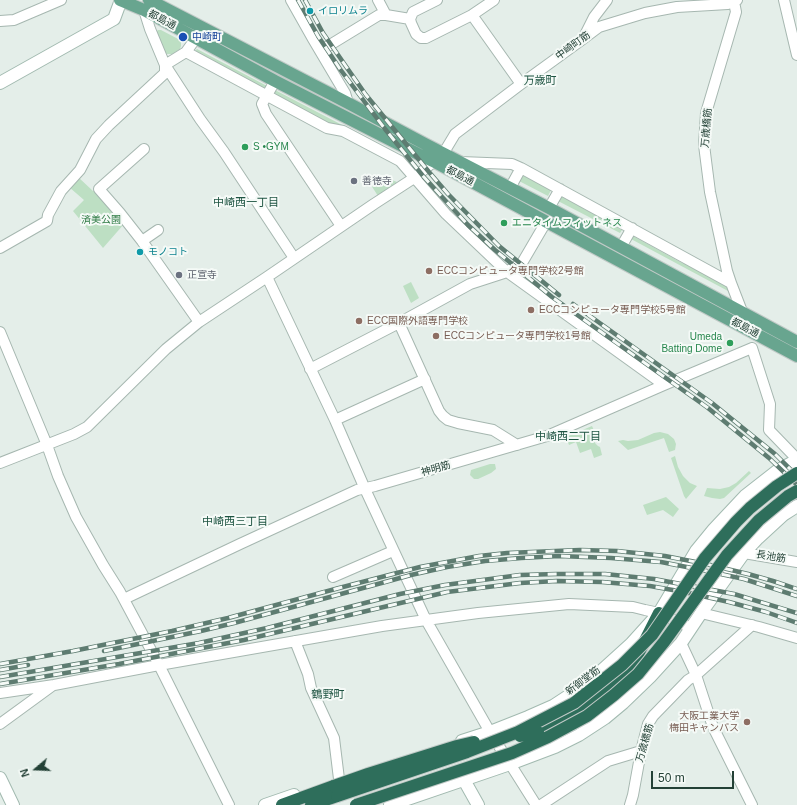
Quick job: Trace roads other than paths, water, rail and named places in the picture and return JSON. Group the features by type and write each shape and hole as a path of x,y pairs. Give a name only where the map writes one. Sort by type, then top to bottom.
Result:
{"highway":[{"name":"新御堂筋","path":"311,805 511,735 574,703 622,665 652,635 705,558 736,522 772,490 797,473"},
{"path":"356,805 512,753 548,737 587,716 638,674 664,642 732,550 759,520 788,496 797,491"},
{"path":"282,805 368,774 457,746 481,740 510,738 538,732 583,708 609,689 631,668 659,612"}],"main road":[{"name":"都島通","path":"120,0 147,5 348,103 443,154 549,208 742,314 797,342"},
{"name":"都島通","path":"147,5 196,38 275,81 433,161 797,356"}],"street":[{"path":"0,21 14,20 61,0"},
{"path":"0,83 114,19 120,0"},
{"path":"291,0 345,93 348,103"},
{"path":"378,0 386,15"},
{"path":"437,0 413,12 410,19 416,34 421,38 426,38 472,15 494,0"},
{"path":"583,39 594,17 607,0"},
{"path":"784,0 797,54"},
{"name":"中崎町筋","path":"443,154 455,134 598,27 645,13 677,7 728,4 735,1"},
{"name":"万歳橋筋","path":"735,1 736,12 706,113 704,145 710,192 727,271 742,314"},
{"path":"147,5 150,29 165,65 294,258"},
{"path":"320,51 380,15 410,19"},
{"path":"472,15 521,84"},
{"path":"165,65 186,52 196,38"},
{"path":"186,52 327,128 343,131 400,161 446,214 507,272 664,385"},
{"path":"0,248 47,221 48,215 61,191 80,170 96,139 165,73 165,65"},
{"path":"275,81 262,104 266,114 341,226"},
{"path":"144,149 99,189 142,241 199,322"},
{"path":"0,463 74,434 87,427 166,349 199,322 414,178 443,154"},
{"path":"461,162 512,164 521,168 731,282"},
{"path":"510,188 521,168"},
{"path":"549,208 560,189"},
{"path":"310,369 470,284 507,272 522,263 546,222"},
{"path":"621,247 632,228"},
{"path":"142,241 158,230"},
{"path":"267,277 335,420 393,551 426,620 490,732 536,805"},
{"path":"399,323 439,411 443,416 448,420 458,423 493,430 516,445"},
{"path":"265,805 339,779 490,732 553,706 582,687 630,644 659,612 696,551 714,529 751,492 777,471 797,459 769,430 770,404 752,348 764,324"},
{"path":"0,332 76,517 124,599 159,665 229,805"},
{"name":"神明筋","path":"124,599 357,490 365,489 547,436 752,348"},
{"path":"335,420 425,379"},
{"path":"390,805 555,748 606,718 624,703 650,677 681,643 744,553 783,515 797,506"},
{"path":"333,577 393,551"},
{"name":"長池筋","path":"744,553 797,562"},
{"path":"0,693 54,685 382,626 478,613 569,604 633,607 659,612 691,628"},
{"path":"701,613 752,625 797,638"},
{"name":"万歳橋筋","path":"632,800 641,751 648,724 653,716 688,680 696,675 752,625"},
{"path":"295,641 308,674 311,688 334,738 339,779"},
{"path":"681,643 696,675 713,727 752,805"},
{"path":"0,724 54,685"},
{"path":"541,805 608,761 641,751"},
{"path":"0,778 13,805"},
{"path":"464,780 478,805"},
{"path":"632,800 640,805"}],"railway":[{"path":"298,0 318,36 340,69 385,129 423,176 468,225 495,250 552,297 708,408 769,458 797,485"},
{"path":"305,0 323,33 366,95 429,172 448,194 499,246 559,295"},
{"path":"573,304 712,403 775,454 797,476"},
{"path":"0,664 172,631 228,618 420,567 479,556 507,553 580,550 617,551 665,556 748,574 797,589"},
{"path":"104,651 234,623 411,575 485,561 521,558 559,556 661,562 744,579 797,596"},
{"path":"0,677 199,643 267,628 400,594 445,585 520,575 605,574 654,579 734,594 797,613"},
{"path":"0,684 119,664 244,640 447,592 520,583 557,581 602,582 650,586 729,602 766,612 797,623"},
{"path":"0,670 28,665"}],"place":[{"name":"イロリムラ","path":"310,11"},
{"name":"中崎町","path":"183,37"},
{"name":"S •GYM","path":"245,147"},
{"name":"善徳寺","path":"354,181"},
{"name":"エニタイムフィットネス","path":"504,223"},
{"name":"モノコト","path":"140,252"},
{"name":"ECCコンピュータ専門学校2号館","path":"429,271"},
{"name":"正宣寺","path":"179,275"},
{"name":"ECCコンピュータ専門学校5号館","path":"531,310"},
{"name":"ECC国際外語専門学校","path":"359,321"},
{"name":"ECCコンピュータ専門学校1号館","path":"436,336"},
{"name":"Umeda Batting Dome","path":"730,343"},
{"name":"大阪工業大学 梅田キャンパス","path":"747,722"}],"district":[{"name":"万歳町","path":"540,81"},
{"name":"中崎西一丁目","path":"246,203"},
{"name":"中崎西二丁目","path":"568,437"},
{"name":"中崎西三丁目","path":"235,522"},
{"name":"鶴野町","path":"328,695"}],"park label":[{"name":"済美公園","path":"101,220"}]}
